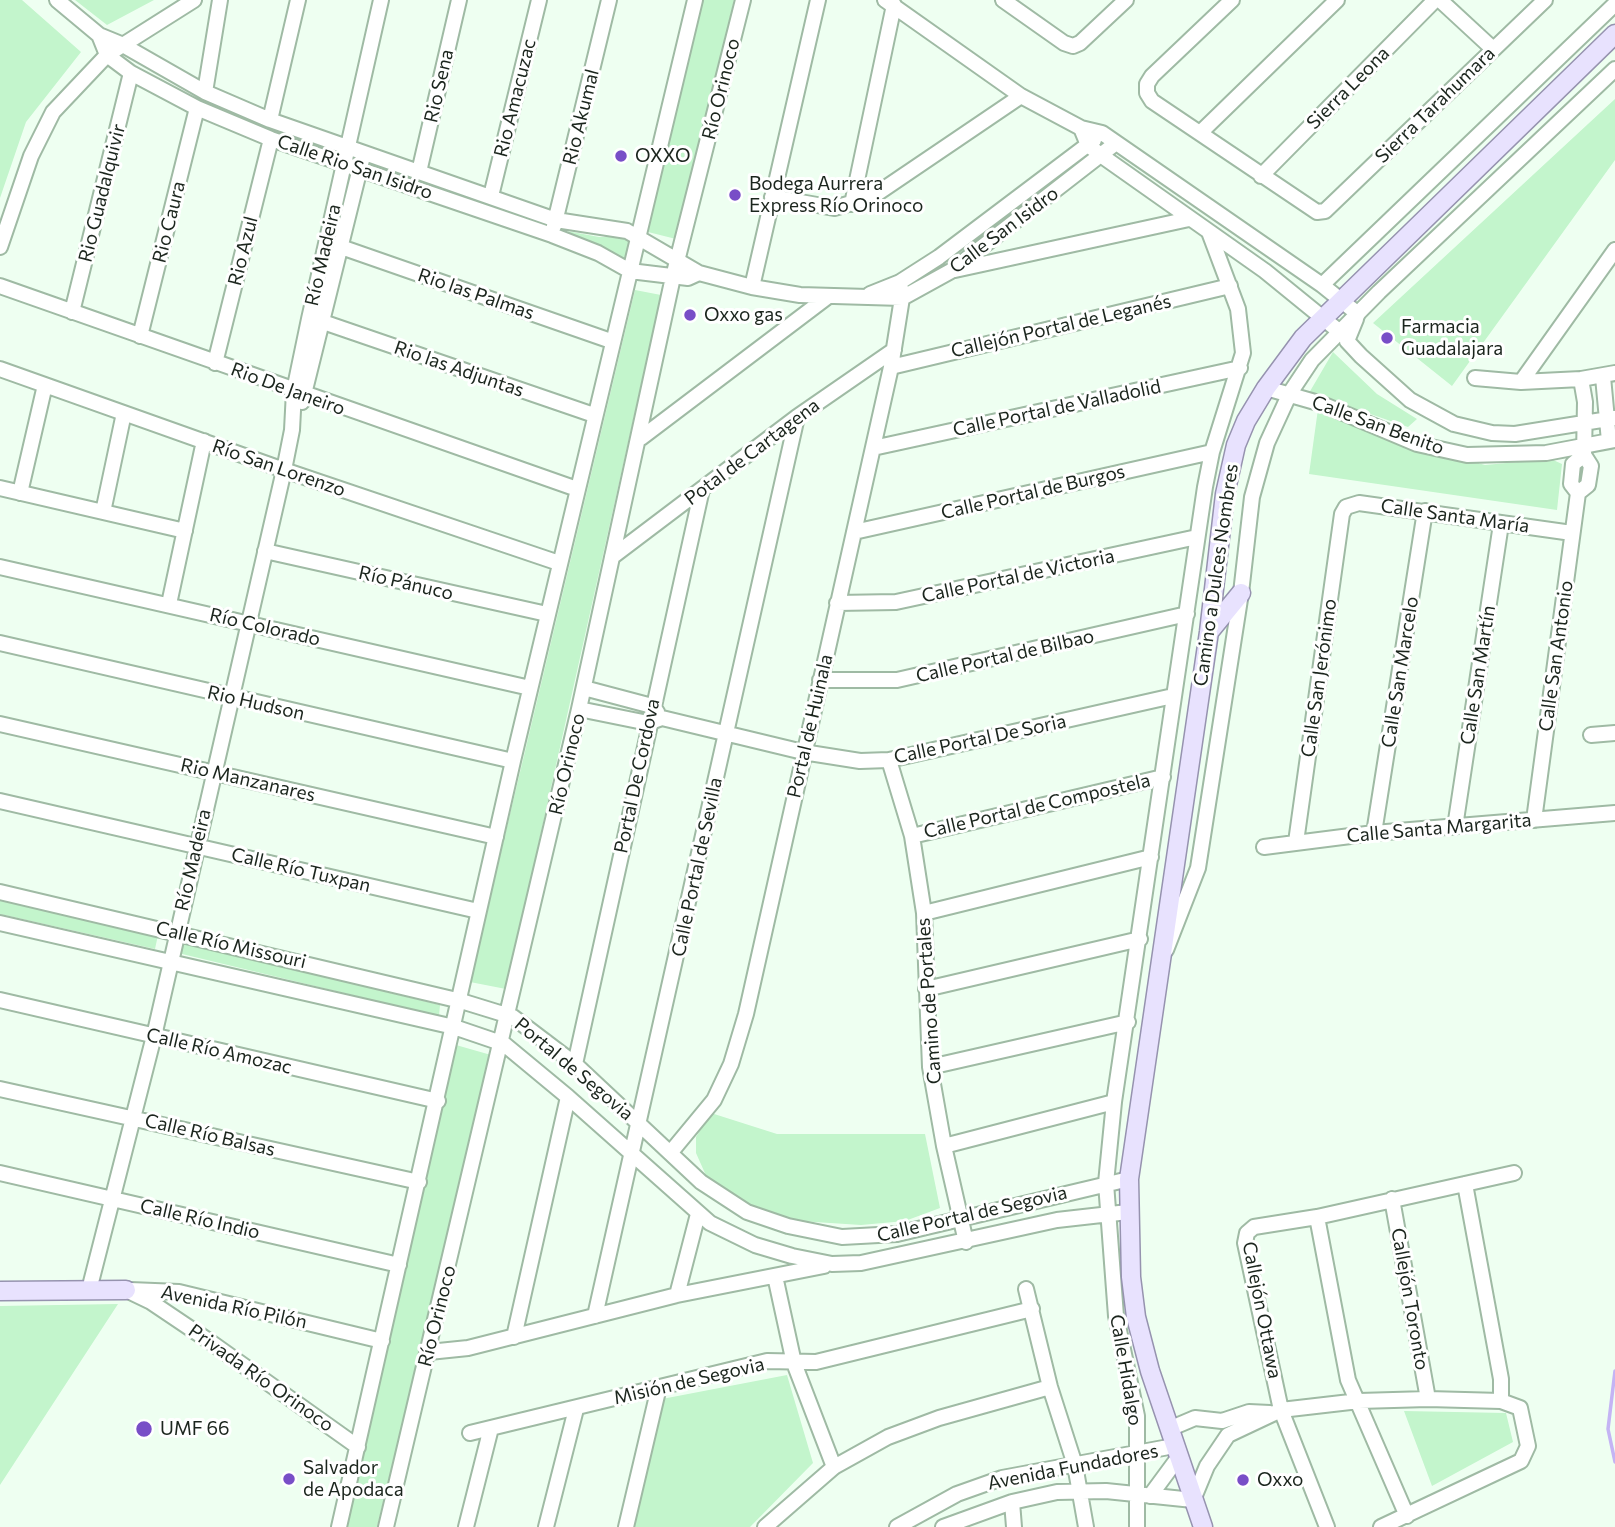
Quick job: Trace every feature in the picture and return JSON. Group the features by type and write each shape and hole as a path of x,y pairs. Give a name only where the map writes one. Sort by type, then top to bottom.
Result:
{"main road":[{"name":"Camino a Dulces Nombres","path":"1203,1527 1174,1444 1136,1317 1128,1212 1129,1179 1230,470 1246,421 1266,388 1303,338 1615,34"},
{"path":"1209,632 1241,593"},
{"name":"Avenida Río Pilón","path":"0,1291 126,1290"}],"street":[{"name":"Calle Rio San Isidro","path":"57,0 99,35 121,44 205,92 270,120 491,196 630,271"},
{"path":"0,247 41,131 53,112 107,55 194,0"},
{"path":"205,92 220,0"},
{"path":"270,120 298,0"},
{"name":"Río Madeira","path":"89,1290 153,1036 284,470 318,276 381,0"},
{"name":"Rio Sena","path":"419,172 459,0"},
{"name":"Rio Amacuzac","path":"491,196 539,0"},
{"name":"Rio Akumal","path":"554,228 609,0"},
{"path":"339,1527 461,1001 478,911 547,614 695,0"},
{"name":"Río Orinoco","path":"386,1527 584,688 677,259 743,0"},
{"path":"752,287 818,0"},
{"path":"1003,0 1073,46 1080,43 1126,0"},
{"path":"1232,0 1147,84 1152,101 1261,176"},
{"path":"1199,134 1337,0"},
{"path":"1438,0 1493,49"},
{"name":"Sierra Leona","path":"1261,176 1438,0"},
{"name":"Sierra Tarahumara","path":"1261,176 1309,208 1317,212 1325,211 1545,0"},
{"path":"852,204 889,3 1021,96 1081,128 1102,133 1322,285 1358,314"},
{"path":"1322,285 1615,4"},
{"name":"Calle Rio San Isidro","path":"99,35 107,55 131,73 197,108 271,139 554,228 627,231 699,273"},
{"path":"1159,969 1198,868 1258,470 1290,394 1302,372 1358,314 1615,69"},
{"name":"Rio Guadalquivir","path":"72,312 131,73"},
{"path":"772,197 834,208 852,204 888,188 1021,96"},
{"name":"Rio Caura","path":"140,336 197,108"},
{"path":"1081,128 1088,145 1325,317 1340,332"},
{"name":"Calle San Isidro","path":"865,296 900,282 939,257 1102,133"},
{"name":"Rio Azul","path":"215,363 271,139"},
{"name":"Calle San Isidro","path":"902,298 951,271 1116,143"},
{"name":"Río Madeira","path":"299,393 323,322 364,153"},
{"path":"951,271 1189,219"},
{"name":"Camino a Dulces Nombres","path":"1106,1213 1106,1183 1114,1102 1128,1022 1197,537 1212,452 1240,368 1243,336 1230,286 1209,232"},
{"name":"Rio las Palmas","path":"341,247 611,341"},
{"path":"1521,382 1615,250"},
{"path":"630,271 688,278 699,273 752,287 826,298 902,298"},
{"path":"318,276 333,279"},
{"name":"Portal de Huinala","path":"671,1152 714,1100 731,1064 746,1014 891,367 902,298 900,282"},
{"name":"Rio De Janeiro","path":"0,286 577,489"},
{"name":"Callejón Portal de Leganés","path":"891,367 1230,286"},
{"path":"640,438 826,298"},
{"name":"Calle San Benito","path":"1358,314 1347,341 1385,381 1435,416 1472,429 1503,434 1586,424 1611,418"},
{"name":"Rio las Adjuntas","path":"323,322 594,415"},
{"name":"Potal de Cartagena","path":"612,557 797,417 894,350"},
{"name":"Calle Portal de Valladolid","path":"873,448 1240,368"},
{"name":"Río San Lorenzo","path":"0,369 284,470 559,563"},
{"path":"1475,378 1521,382 1610,375 1612,441"},
{"path":"1581,379 1586,424 1585,451"},
{"path":"20,493 45,385"},
{"name":"Calle San Benito","path":"1266,388 1290,394 1440,450 1494,457 1585,451 1612,441"},
{"path":"103,512 124,413"},
{"name":"Calle Portal de Sevilla","path":"595,1315 797,417"},
{"path":"169,604 204,441"},
{"name":"Calle San Antonio","path":"1534,820 1578,493 1571,484 1573,464 1585,451"},
{"name":"Calle Portal de Burgos","path":"855,532 1212,452"},
{"path":"0,488 185,531"},
{"name":"Portal De Cordova","path":"575,1064 655,720 652,706 702,489"},
{"name":"Calle Santa María","path":"1342,514 1351,503 1359,503 1572,533"},
{"name":"Calle San Marcelo","path":"1374,833 1425,511"},
{"name":"Calle San Jerónimo","path":"1296,842 1342,514"},
{"name":"Calle San Martín","path":"1455,827 1501,524"},
{"name":"Calle Portal de Victoria","path":"837,603 896,601 1197,537"},
{"name":"Río Pánuco","path":"265,551 547,614"},
{"name":"Río Colorado","path":"0,567 530,688"},
{"name":"Calle Portal de Bilbao","path":"820,680 898,680 1187,614"},
{"name":"Rio Hudson","path":"0,643 513,761"},
{"path":"584,688 652,706"},
{"name":"Calle Portal De Soria","path":"579,709 655,720 835,759 889,760 1173,696"},
{"name":"Rio Manzanares","path":"0,724 496,837"},
{"path":"1591,735 1615,733"},
{"name":"Camino de Portales","path":"889,760 912,836 924,913 930,1067 944,1146 966,1242"},
{"name":"Calle Portal de Compostela","path":"912,836 1163,777"},
{"name":"Calle Río Tuxpan","path":"0,801 478,911"},
{"name":"Calle Santa Margarita","path":"1264,847 1374,833 1615,813"},
{"path":"924,913 1151,857"},
{"name":"Calle Río Missouri","path":"0,892 177,932 461,1001 508,1015"},
{"name":"Calle Río Missouri","path":"0,923 454,1027 501,1043"},
{"path":"926,989 1140,939"},
{"name":"Calle Río Amozac","path":"0,1000 438,1101"},
{"name":"Portal de Segovia","path":"508,1015 525,1024 575,1064 640,1124"},
{"path":"930,1067 1128,1022"},
{"name":"Portal de Segovia","path":"501,1043 632,1153"},
{"name":"Calle Río Balsas","path":"0,1089 419,1182"},
{"path":"514,1336 568,1097"},
{"path":"944,1146 1114,1102"},
{"name":"Calle Portal de Segovia","path":"640,1124 701,1182 747,1212 829,1236 858,1238 897,1234 1129,1179"},
{"name":"Calle Portal de Segovia","path":"632,1153 698,1214 755,1245 832,1264"},
{"name":"Calle Río Indio","path":"0,1173 399,1265"},
{"name":"Callejón Ottawa","path":"1327,1527 1275,1412 1245,1238 1254,1227 1317,1217 1514,1173"},
{"path":"1465,1184 1501,1379 1501,1401"},
{"name":"Callejón Toronto","path":"1392,1199 1429,1399"},
{"name":"Calle Portal de Segovia","path":"429,1352 468,1348 677,1295 832,1264 861,1263 1057,1220 1128,1212"},
{"name":"Calle Hidalgo","path":"1106,1213 1115,1316 1136,1407 1137,1455 1142,1495 1138,1527"},
{"path":"677,1295 698,1214"},
{"path":"1317,1217 1348,1380 1407,1516"},
{"path":"858,1238 861,1263"},
{"path":"775,1276 794,1363 834,1467"},
{"path":"1026,1289 1050,1387 1075,1465 1086,1527"},
{"name":"Avenida Río Pilón","path":"126,1290 179,1292 382,1341"},
{"name":"Privada Río Orinoco","path":"126,1290 151,1302 209,1341 358,1447"},
{"name":"Misión de Segovia","path":"470,1433 767,1361 816,1362 1032,1309"},
{"path":"626,1527 659,1387"},
{"path":"765,1527 834,1467 888,1437 926,1422 1050,1387"},
{"path":"1193,1500 1225,1428 1249,1412 1275,1412 1359,1401 1429,1399 1501,1401 1515,1404 1524,1414 1528,1452 1515,1465 1381,1527"},
{"path":"546,1527 576,1409"},
{"path":"1174,1444 1195,1418 1225,1428"},
{"path":"466,1527 491,1428"},
{"name":"Avenida Fundadores","path":"897,1527 957,1494 991,1482 1137,1455 1174,1444"},
{"name":"Avenida Fundadores","path":"1142,1495 1174,1444"},
{"name":"Avenida Fundadores","path":"943,1527 1036,1495 1080,1491 1193,1500"},
{"path":"1012,1502 1014,1527"}],"green space":[{"path":"0,0 22,0 81,52 26,122 0,198"},
{"path":"75,0 154,0 107,25"},
{"path":"702,0 734,0 676,239 648,232"},
{"path":"1615,99 1615,160 1452,386 1373,323"},
{"path":"567,231 599,237 631,237 625,266"},
{"path":"635,290 661,295 506,989 470,982"},
{"path":"1333,352 1377,394 1417,419 1408,427 1309,393"},
{"path":"1318,409 1389,438 1485,465 1551,459 1562,464 1557,510 1309,474"},
{"path":"0,898 158,935 155,949 0,914"},
{"path":"180,942 440,1005 439,1016 178,953"},
{"path":"456,1045 491,1055 377,1527 347,1527"},
{"path":"711,1113 777,1134 925,1134 940,1208 905,1221 861,1225 784,1220 721,1193 708,1180 696,1153 696,1137"},
{"path":"118,1304 0,1485 0,1306"},
{"path":"787,1375 813,1463 750,1527 630,1527 662,1399"},
{"path":"1404,1411 1506,1413 1513,1442 1432,1486"}],"waterway":[{"path":"1615,1371 1608,1429 1615,1462"}],"place":[{"name":"OXXO","path":"621,156"},
{"name":"Bodega Aurrera Express Río Orinoco","path":"735,195"},
{"name":"Oxxo gas","path":"690,315"},
{"name":"Farmacia Guadalajara","path":"1387,338"},
{"name":"UMF 66","path":"144,1429"},
{"name":"Salvador de Apodaca","path":"289,1479"},
{"name":"Oxxo","path":"1243,1480"}]}
